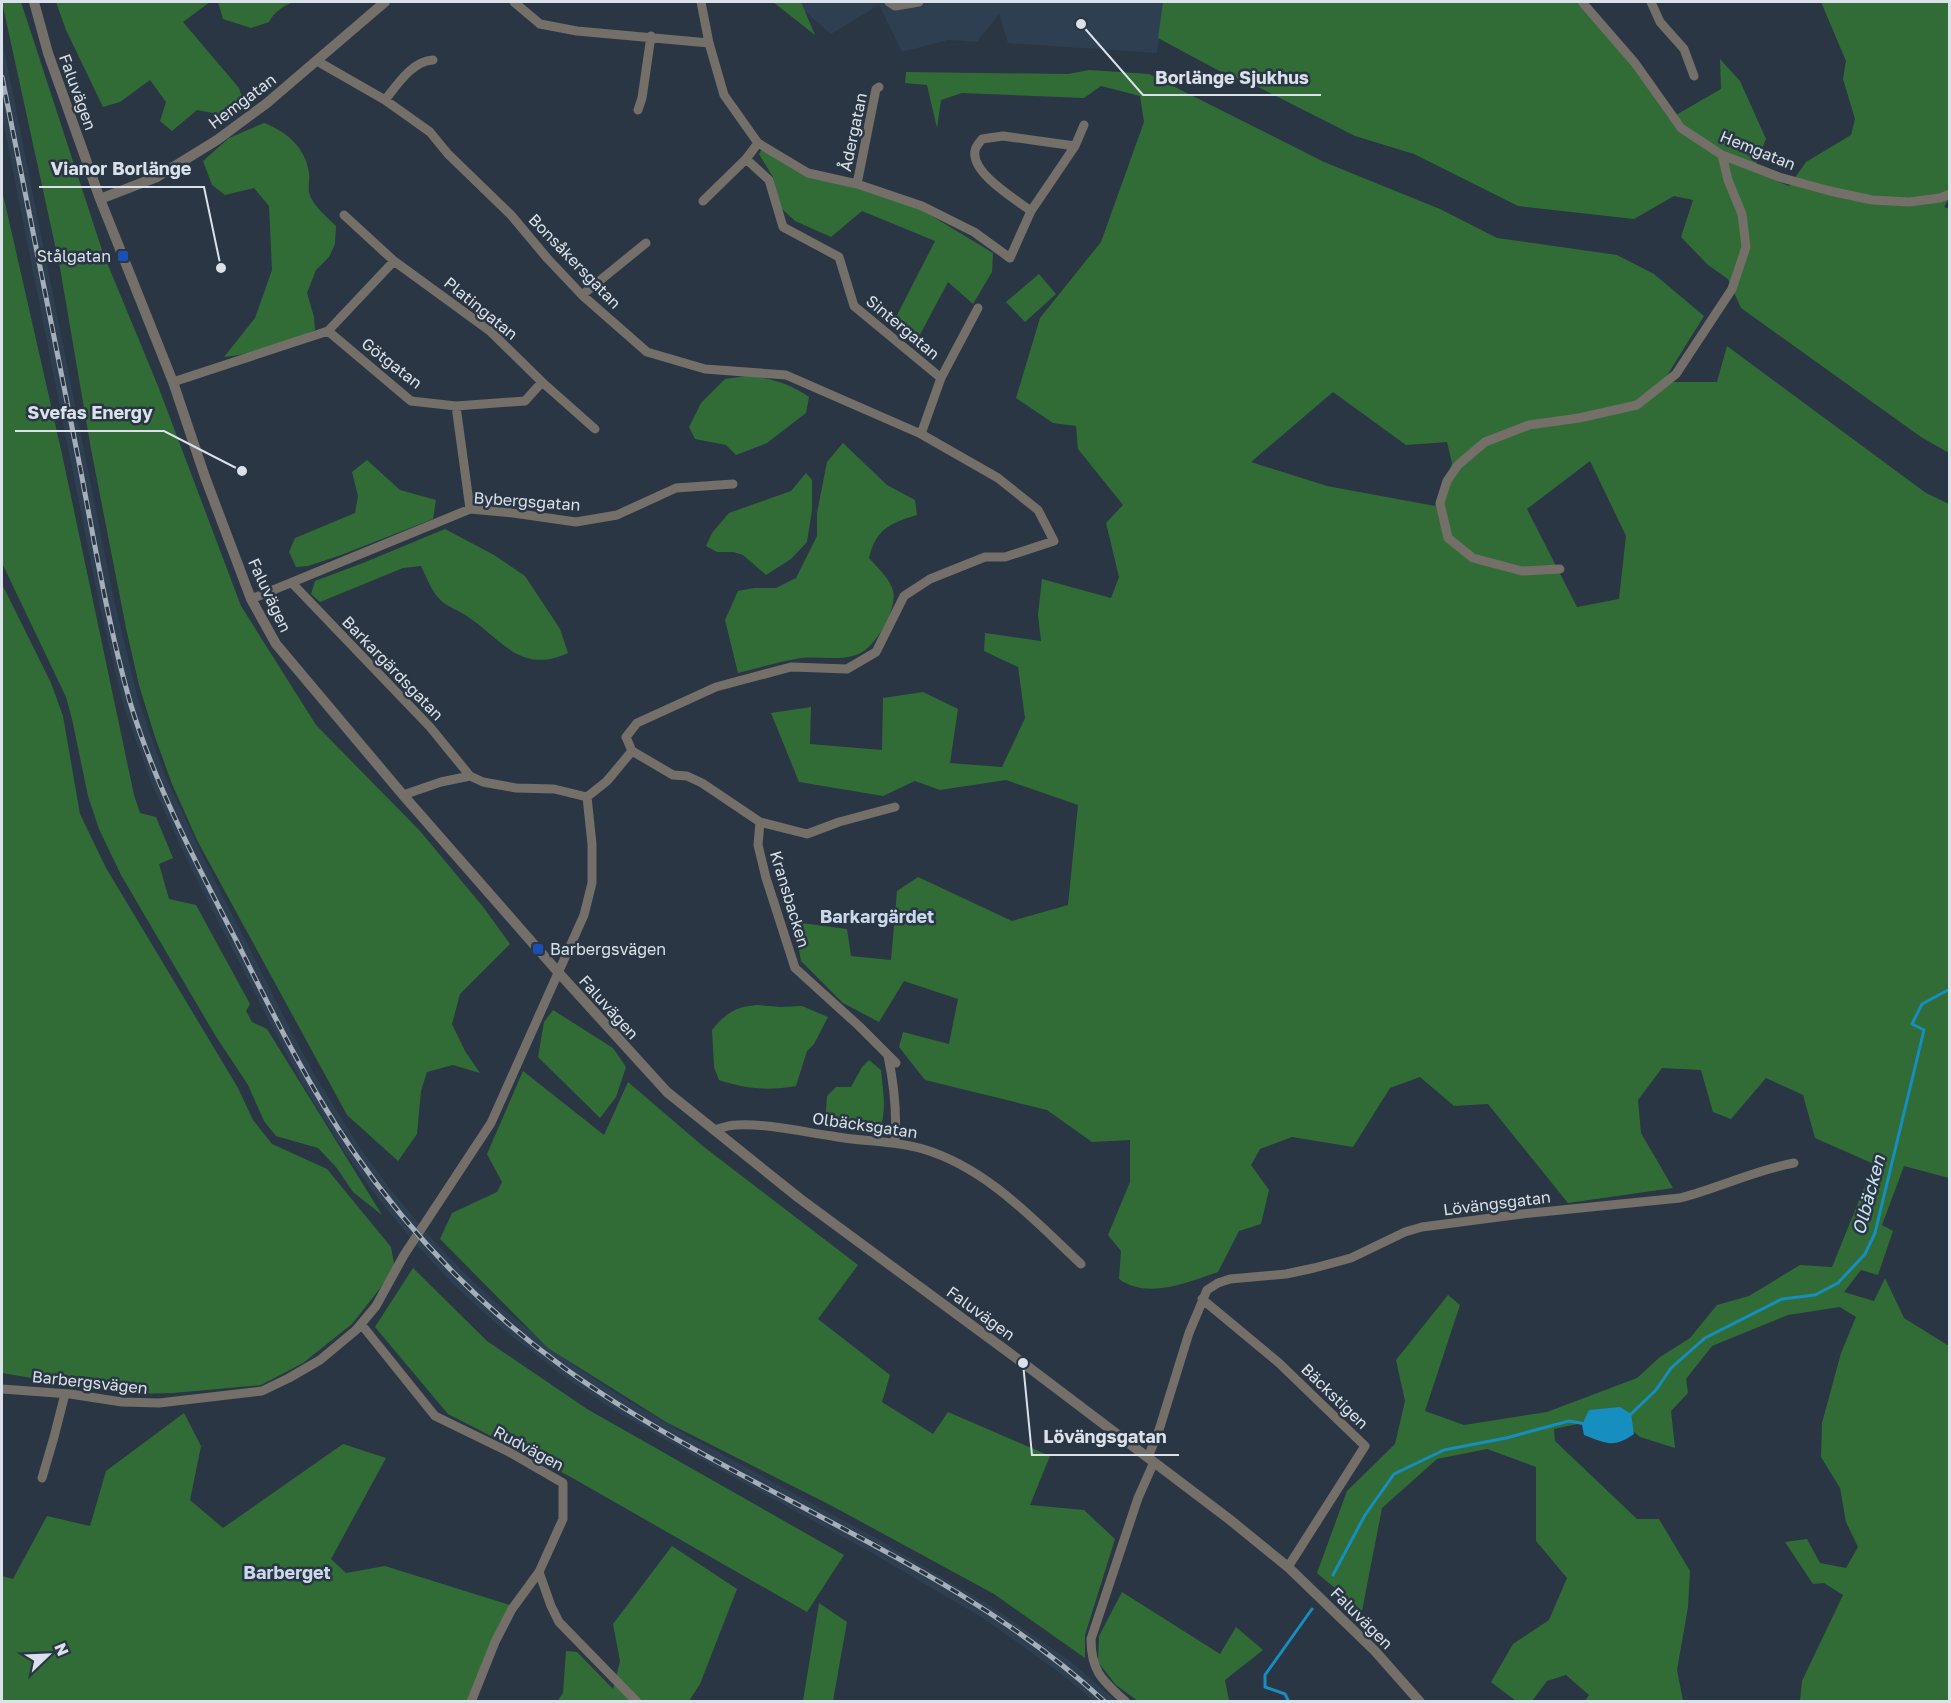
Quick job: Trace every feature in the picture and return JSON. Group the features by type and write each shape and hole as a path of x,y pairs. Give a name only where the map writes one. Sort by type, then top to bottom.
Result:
{"street":[{"name":"Faluvägen","path":"34,2 48,53 100,199 173,382 205,477 251,599 276,644 403,795 667,1092 799,1198 1151,1460 1288,1567 1375,1651 1420,1701"},
{"name":"Hemgatan","path":"100,199 157,177 217,140 267,103 385,2"},
{"path":"514,2 540,24 577,31 709,43"},
{"path":"701,2 709,43 724,95 758,143 808,173 857,184 922,206 974,232 1010,258 1031,211 1075,146 1084,126"},
{"path":"889,2 895,6 919,2"},
{"name":"Hemgatan","path":"1582,2 1635,63 1681,128 1722,154 1779,177 1872,200 1909,202 1940,198 1950,194"},
{"path":"1651,2 1660,22 1684,49 1694,76"},
{"path":"638,110 642,98 651,36"},
{"path":"386,100 411,70 425,60 433,60"},
{"name":"Bonsåkersgatan","path":"317,61 386,100 430,132 448,154 511,215 582,295 647,352 705,369 786,375 921,434 998,478 1038,510 1054,541 1005,557 985,557 930,579 904,596 876,652 847,669 791,667 716,687 637,723 626,737 632,751"},
{"name":"Ådergatan","path":"857,184 876,89 879,87"},
{"path":"1031,211 987,178 976,164 975,150 982,139 1003,136 1075,146"},
{"path":"703,201 746,159 758,143"},
{"path":"1560,569 1522,571 1473,558 1448,538 1440,503 1447,481 1458,465 1485,442 1529,425 1579,418 1637,405 1676,374 1732,289 1746,247 1742,214 1728,180 1722,154"},
{"name":"Sintergatan","path":"746,159 768,180 783,227 839,257 854,306 941,378 921,434"},
{"name":"Platingatan","path":"344,215 394,261 490,331 542,382 596,429"},
{"path":"582,295 646,243"},
{"path":"173,382 328,331 394,261"},
{"path":"941,378 978,308"},
{"name":"Götgatan","path":"328,331 411,401 456,405 525,401 542,382"},
{"path":"456,405 470,509"},
{"name":"Bybergsgatan","path":"292,583 470,509 576,522 617,515 676,488 733,484"},
{"path":"251,599 292,583"},
{"name":"Barkargärdsgatan","path":"292,583 430,727 470,776"},
{"path":"403,795 441,782 470,776 516,788 554,789 587,797 607,781 632,751 673,775 687,776 702,783 760,822 807,834 839,822 895,807"},
{"name":"Barbergsvägen","path":"2,1389 159,1404 262,1390 290,1378 320,1360 356,1330 376,1306 404,1255 491,1123 584,915 592,883 592,844 587,797"},
{"name":"Kransbacken","path":"760,822 758,845 765,878 795,968 892,1059 895,1142"},
{"name":"Olbäcksgatan","path":"714,1130 736,1125 788,1129 843,1138 895,1142 924,1149 963,1165 998,1189 1081,1264"},
{"name":"Lövängsgatan","path":"1202,1299 1207,1290 1230,1279 1286,1274 1323,1266 1351,1258 1405,1232 1422,1227 1680,1198 1772,1167 1794,1163"},
{"path":"1126,1701 1108,1685 1096,1670 1091,1656 1091,1639 1151,1460 1189,1333 1202,1299"},
{"name":"Bäckstigen","path":"1202,1299 1280,1363 1365,1446 1288,1567"},
{"name":"Rudvägen","path":"361,1324 435,1416 509,1452 563,1483 563,1519 539,1572 508,1617 495,1642 471,1701"},
{"path":"42,1478 65,1394"},
{"path":"539,1572 559,1622 637,1701"}],"shaded area":[{"path":"801,2 1163,2 1157,53 1008,43 999,14 977,42 948,40 902,52 879,5 831,34 803,10"},
{"path":"2,39 114,600 138,699 165,776 205,861 291,1031 358,1145 390,1189 464,1273 503,1309 572,1364 685,1434 872,1536 991,1606 1070,1661 1116,1701 1094,1701 1060,1673 983,1618 865,1549 678,1447 614,1410 563,1376 493,1321 453,1284 412,1240 346,1154 303,1085 191,868 151,782 123,704 99,603 2,116"}],"green space":[{"path":"2,2 21,2 103,253 158,386 241,606 316,725 420,831 484,908 510,944 460,994 452,1024 465,1051 480,1073 453,1065 427,1072 421,1091 417,1134 398,1161 347,1115 198,842 172,784 155,737 139,685 126,628 91,449 60,268"},
{"path":"56,2 210,2 183,22 239,88 245,106 218,114 197,110 172,131 160,121 166,102 150,80 120,102 103,107 66,30"},
{"path":"218,2 295,2 280,9 269,22 251,28 223,19"},
{"path":"773,2 801,2 815,35"},
{"path":"1163,2 1576,2 1632,65 1669,119 1721,89 1720,59 1740,81 1766,139 1753,171 1789,186 1806,162 1851,135 1855,119 1843,79 1846,61 1821,2 1949,2 1950,197 1944,207 1950,209 1949,453 1921,437 1741,308 1728,279 1708,265 1681,237 1693,200 1674,196 1634,219 1518,206 1414,154 1355,136 1252,84 1223,73 1158,38"},
{"path":"1089,70 1149,74 1324,162 1440,209 1497,238 1617,255 1654,274 1704,316 1663,382 1717,382 1727,346 1926,493 1949,504 1949,1178 1904,1166 1882,1225 1893,1231 1878,1275 1861,1270 1844,1292 1874,1301 1885,1278 1904,1318 1949,1346 1949,1701 1800,1701 1802,1681 1843,1595 1824,1583 1813,1584 1785,1542 1807,1539 1820,1563 1846,1568 1858,1547 1846,1522 1840,1488 1821,1457 1822,1423 1841,1353 1856,1317 1840,1307 1788,1315 1712,1346 1686,1379 1688,1393 1671,1411 1675,1448 1640,1437 1615,1416 1554,1429 1555,1441 1637,1519 1659,1519 1690,1571 1688,1607 1677,1670 1683,1701 1585,1701 1589,1695 1566,1675 1547,1681 1532,1701 1516,1701 1491,1682 1513,1644 1549,1620 1567,1578 1536,1541 1536,1467 1487,1449 1437,1459 1382,1508 1362,1611 1317,1573 1347,1491 1395,1444 1405,1401 1396,1360 1448,1295 1460,1305 1425,1411 1464,1425 1547,1412 1637,1378 1660,1357 1690,1338 1717,1305 1749,1296 1800,1265 1832,1267 1874,1164 1815,1138 1803,1095 1766,1078 1731,1119 1713,1112 1701,1070 1662,1068 1638,1100 1641,1133 1673,1188 1568,1203 1488,1104 1454,1106 1420,1077 1390,1088 1353,1147 1292,1137 1260,1149 1251,1165 1269,1190 1261,1224 1239,1231 1218,1272 1168,1287 1142,1288 1119,1279 1121,1251 1108,1235 1130,1182 1130,1140 1092,1142 1047,1110 925,1080 899,1047 903,1032 949,1044 958,999 904,981 879,1022 843,1003 801,961 794,922 847,929 851,956 891,960 897,891 918,877 1012,921 1068,905 1078,805 1006,780 940,790 915,781 883,796 799,782 771,713 811,707 810,744 882,750 883,698 923,692 958,709 950,763 1002,767 1025,718 1018,667 984,651 985,633 1041,641 1038,615 1042,579 1111,598 1119,577 1106,523 1123,505 1078,449 1076,426 1053,423 1016,398 1040,318 1101,242 1144,122 1140,96 1101,86 1084,98 962,93 941,100 937,128 927,85 905,83 906,72 1068,74","holes":["1333,392 1406,445 1447,442 1452,463 1435,506 1327,486 1251,462","1590,461 1626,536 1619,599 1577,607 1527,509"]},
{"path":"264,123 287,136 304,156 309,173 309,193 317,207 336,226 335,244 329,257 316,270 307,293 315,330 271,347 224,357 255,318 272,270 269,206 254,188 225,195 212,185 203,161 229,138"},
{"path":"762,149 805,175 859,189 922,210 993,253 992,272 973,304 948,282 915,344 892,325 935,241 862,211 831,237 795,221 781,208 773,177 759,154"},
{"path":"2,190 62,454 134,795 140,813 156,817 173,858 159,864 169,899 196,905 250,1004 246,1011 252,1022 267,1029 382,1215 353,1192 336,1167 318,1148 276,1136 264,1121 248,1085 215,1035 121,875 99,829 88,796 66,697 2,563"},
{"path":"1039,274 1056,294 1025,322 1006,302"},
{"path":"747,376 779,382 809,397 806,413 767,443 736,455 726,445 695,439 689,427 701,403 725,379"},
{"path":"843,443 887,485 915,500 917,515 892,524 880,534 869,558 892,587 894,599 888,618 877,637 863,652 856,655 843,658 801,658 738,673 725,620 738,591 776,588 796,578 817,536 817,513 827,462"},
{"path":"367,460 400,490 436,500 433,519 341,555 308,566 296,567 289,552 295,538 355,513 358,496 352,472"},
{"path":"806,473 812,480 812,510 807,542 791,559 766,575 743,555 733,552 717,552 706,546 712,533 729,513 791,491"},
{"path":"445,529 494,555 525,576 560,629 568,653 552,659 537,660 513,651 467,616 439,599 421,566 403,568 320,602 311,594 315,581"},
{"path":"2,584 51,683 63,716 80,814 106,868 238,1088 253,1120 272,1144 327,1169 391,1247 395,1269 352,1324 303,1363 261,1385 173,1393 127,1394 2,1373"},
{"path":"802,1006 828,1017 814,1044 807,1051 796,1086 757,1088 719,1080 714,1067 712,1030 732,1012 743,1007"},
{"path":"553,1010 613,1048 626,1067 616,1097 600,1118 538,1057 544,1022"},
{"path":"869,1060 881,1070 884,1095 883,1120 877,1135 825,1123 827,1096 836,1087 851,1087 862,1067"},
{"path":"523,1071 604,1135 628,1082 704,1147 858,1265 818,1319 890,1375 882,1402 933,1434 948,1412 1050,1456 1030,1505 1084,1510 1115,1539 1085,1635 1085,1658 994,1594 834,1507 666,1422 548,1348 440,1239 452,1213 497,1192 502,1182 487,1154"},
{"path":"413,1268 487,1341 587,1409 844,1555 807,1612 569,1476 448,1414 375,1327"},
{"path":"184,1413 201,1446 190,1500 223,1528 343,1444 386,1458 331,1559 346,1573 385,1566 510,1605 470,1701 2,1701 2,1576 13,1579 47,1516 90,1526 106,1471"},
{"path":"672,1546 737,1589 700,1684 689,1701 557,1702 563,1693 566,1651 577,1652 613,1689 620,1661 613,1624"},
{"path":"1122,1592 1220,1654 1236,1627 1263,1650 1225,1680 1229,1701 1138,1701 1116,1685 1098,1662 1099,1636"},
{"path":"819,1603 847,1622 833,1701 803,1701"}],"water":[{"path":"1620,1407 1631,1414 1634,1434 1615,1443 1599,1441 1584,1435 1582,1425 1589,1410"}],"waterway":[{"name":"Olbäcken","path":"1627,1415 1631,1414 1656,1390 1671,1368 1705,1338 1782,1299 1815,1295 1838,1283 1865,1254 1875,1233 1924,1030 1912,1024 1922,1004 1950,989"},
{"path":"1333,1575 1365,1515 1394,1474 1444,1450 1506,1438 1569,1421 1586,1424"},
{"path":"1289,1702 1285,1694 1265,1687 1265,1675 1312,1609"}],"railway":[{"path":"2,77 108,614 130,702 151,763 177,823 263,994 305,1074 336,1126 398,1211 449,1268 504,1320 563,1367 629,1411 698,1451 910,1565 979,1606 1044,1651 1105,1702"}],"place":[{"name":"Borlänge Sjukhus","path":"1081,24"},
{"name":"Stålgatan","path":"123,256"},
{"name":"Vianor Borlänge","path":"221,268"},
{"name":"Svefas Energy","path":"242,471"},
{"name":"Barbergsvägen","path":"538,949"},
{"name":"Lövängsgatan","path":"1023,1363"}],"district":[{"name":"Barkargärdet","path":"877,917"},
{"name":"Barberget","path":"287,1573"}]}
